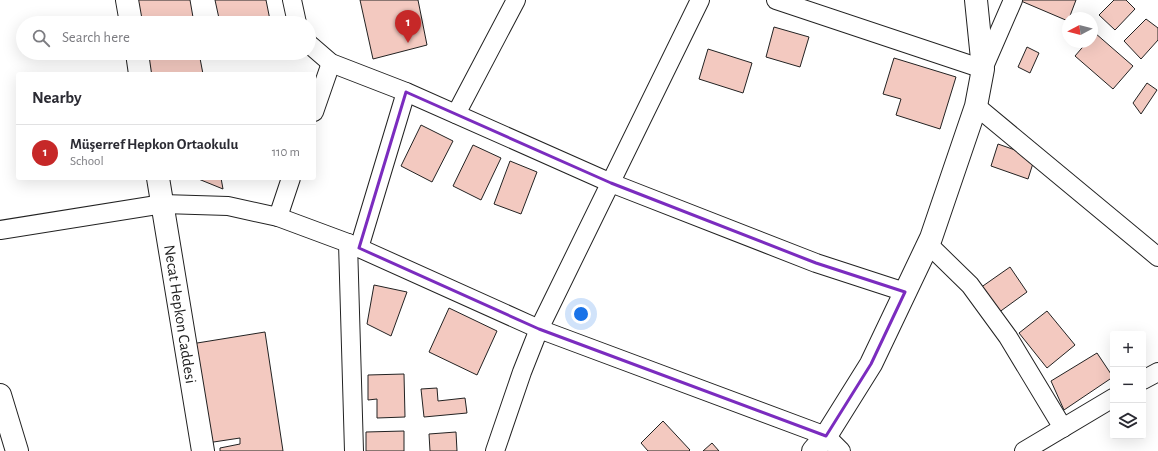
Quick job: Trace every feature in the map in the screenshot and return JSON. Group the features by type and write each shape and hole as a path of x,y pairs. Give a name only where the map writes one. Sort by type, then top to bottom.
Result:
{"street":[{"path":"127,0 130,16"},
{"path":"292,0 295,16"},
{"path":"456,114 516,0"},
{"path":"495,451 522,372 539,329 700,0"},
{"path":"776,0 806,5 983,69"},
{"path":"976,0 983,69"},
{"path":"0,230 163,204 228,206 278,217 354,246 539,329 827,446 871,364 928,244 976,106 983,69 1013,0"},
{"path":"316,50 331,63 406,92 611,183 816,263 905,292"},
{"path":"137,60 140,72"},
{"path":"316,106 331,63"},
{"path":"354,451 354,246 406,92"},
{"path":"976,106 1158,257"},
{"name":"Necat Hepkon Caddesi","path":"158,180 203,451"},
{"path":"278,217 290,180"},
{"path":"928,244 970,284 1008,337 1063,428"},
{"path":"1146,378 1158,372"},
{"path":"0,395 17,451"},
{"path":"1024,451 1110,400"}],"highlighted area":[{"path":"406,92 611,183 816,263 905,292 871,364 826,436 539,329 359,248"}],"building":[{"path":"135,0 190,0 193,16 138,16"},
{"path":"215,0 266,0 269,16 218,16"},
{"path":"360,0 418,0 427,45 373,59"},
{"path":"1076,0 1071,12 1062,12 1062,18 1021,1"},
{"path":"1114,0 1126,0 1135,9 1115,30 1099,15"},
{"path":"1146,19 1158,28 1158,40 1141,59 1124,41"},
{"path":"774,27 809,37 800,67 766,57"},
{"path":"1098,36 1133,66 1113,89 1075,56 1082,48 1098,48"},
{"path":"1027,47 1039,53 1030,73 1018,67"},
{"path":"708,49 752,63 743,93 699,79"},
{"path":"894,58 956,77 940,129 896,115 901,99 883,94"},
{"path":"146,60 200,60 203,72 148,72"},
{"path":"1147,83 1157,90 1141,114 1133,103"},
{"path":"421,125 453,141 432,182 401,166"},
{"path":"998,144 1035,157 1028,179 991,166"},
{"path":"473,145 501,158 481,200 453,186"},
{"path":"510,161 537,172 521,214 494,204"},
{"path":"201,180 221,180 223,189"},
{"path":"1010,267 1027,292 998,313 980,288"},
{"path":"374,285 407,292 391,336 367,324"},
{"path":"449,308 497,331 477,375 429,352"},
{"path":"1047,311 1075,345 1047,368 1019,333"},
{"path":"265,332 283,451 220,451 220,448 240,444 240,438 207,443 191,344"},
{"path":"1097,353 1110,372 1110,379 1064,410 1051,381"},
{"path":"404,374 405,417 377,418 377,399 368,400 368,375"},
{"path":"437,388 438,401 465,398 467,413 424,417 421,389"},
{"path":"663,421 690,450 689,451 648,451 641,443"},
{"path":"404,431 404,451 366,451 366,432"},
{"path":"456,432 457,451 430,451 429,434"},
{"path":"712,443 719,451 703,451"}],"place":[{"name":"Müşerref Hepkon Ortaokulu","path":"408,43"}]}
